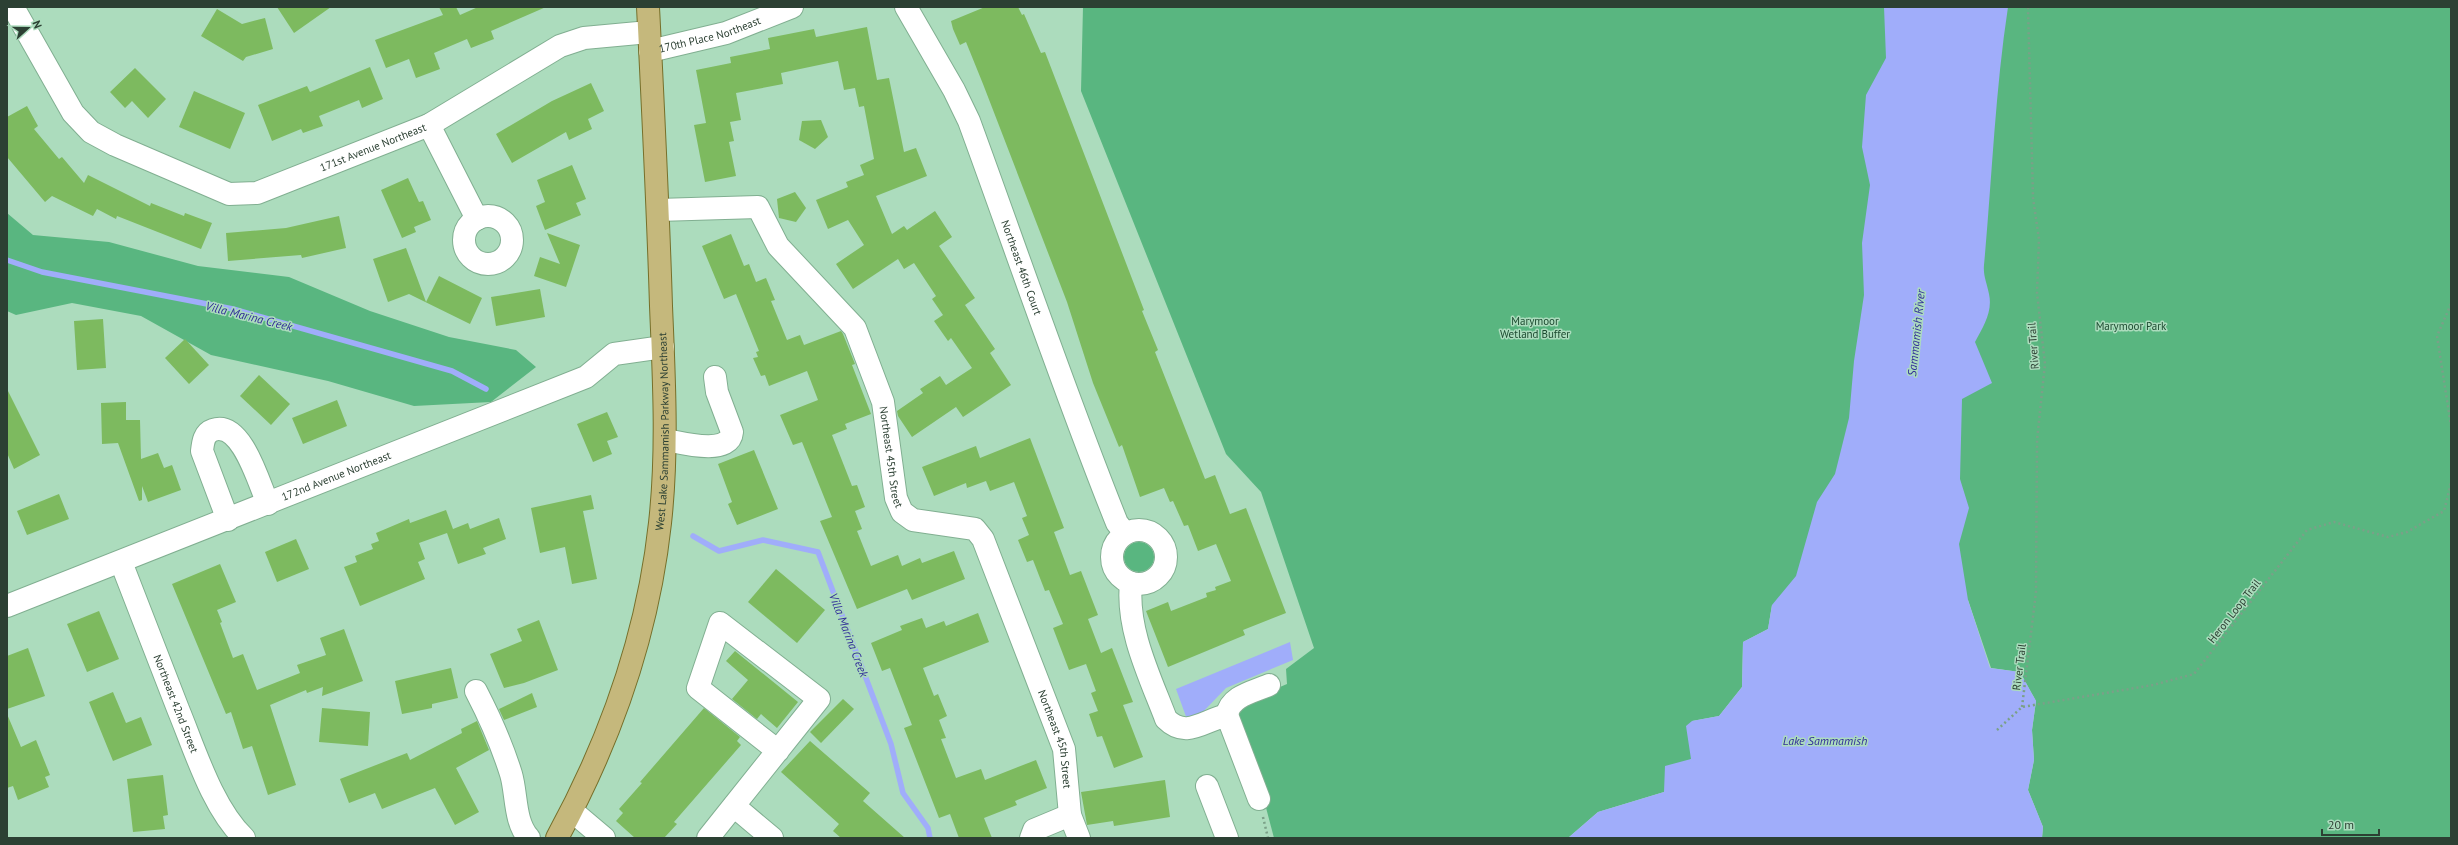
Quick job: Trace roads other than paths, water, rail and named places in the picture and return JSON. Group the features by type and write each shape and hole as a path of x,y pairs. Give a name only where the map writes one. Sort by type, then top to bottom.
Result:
{"main road":[{"name":"West Lake Sammamish Parkway Northeast","path":"557,838 572,811 602,746 622,694 638,638 660,525 666,440 658,210 648,7"}],"street":[{"name":"171st Avenue Northeast","path":"13,7 73,113 91,132 114,145 229,194 257,193 429,125 560,46 584,38 650,41"},
{"name":"170th Place Northeast","path":"650,41 726,33 792,7"},
{"name":"Northeast 46th Court","path":"906,7 954,90 968,121 1063,377 1079,427 1117,523 1125,533"},
{"path":"429,125 477,219"},
{"name":"Northeast 45th Street","path":"658,210 758,208 778,246 855,328 883,402 896,498 902,512 913,520 976,528 984,539 1064,749 1070,815 1079,838"},
{"name":"172nd Avenue Northeast","path":"7,606 228,520 586,377 614,354 663,347"},
{"path":"666,440 696,445 717,446 726,444 731,438 732,432 717,392 715,377"},
{"path":"228,520 202,451 203,439 210,431 219,428 230,431 241,442 268,504"},
{"path":"1134,530 1151,532 1164,545 1166,563 1156,578 1149,583 1131,583 1116,572 1111,555 1118,538 1125,533 1134,530"},
{"name":"Northeast 42nd Street","path":"121,562 197,756 219,804 234,829 244,838"},
{"path":"1131,583 1129,600 1139,646 1166,720 1175,728 1187,729 1227,715"},
{"path":"708,838 778,751 819,699 720,623 698,688 778,751"},
{"path":"1258,799 1227,715 1228,707 1234,700 1269,685"},
{"path":"476,691 496,733 511,774 518,818 529,838"},
{"path":"1207,786 1227,838"},
{"path":"734,806 772,838"},
{"path":"572,811 604,838"},
{"path":"1031,838 1034,830 1070,815"}],"water":[{"path":"1884,7 2008,7 1997,103 1984,265 1990,307 1975,342 1992,383 1962,399 1960,479 1969,508 1959,544 1968,600 1990,668 2020,672 2036,701 2032,730 2034,760 2028,790 2043,827 2042,838 1568,838 1598,812 1664,792 1665,766 1691,759 1686,726 1692,721 1719,716 1742,687 1743,642 1768,629 1772,605 1796,576 1817,502 1835,474 1849,418 1854,361 1864,295 1862,243 1870,185 1862,147 1866,95 1886,58"},
{"path":"1290,642 1293,660 1226,688 1197,718 1188,722 1176,689"}],"waterway":[{"name":"Villa Marina Creek","path":"7,260 42,272 233,309 452,371 486,389"},
{"name":"Villa Marina Creek","path":"693,536 719,551 763,540 818,552 891,744 903,793 928,828 930,838"}],"park label":[{"name":"Marymoor Park","path":"2131,326"},
{"name":"Marymoor Wetland Buffer","path":"1535,327"}],"water label":[{"name":"Sammamish River","path":"1916,333"},
{"name":"Lake Sammamish","path":"1825,740"}]}
